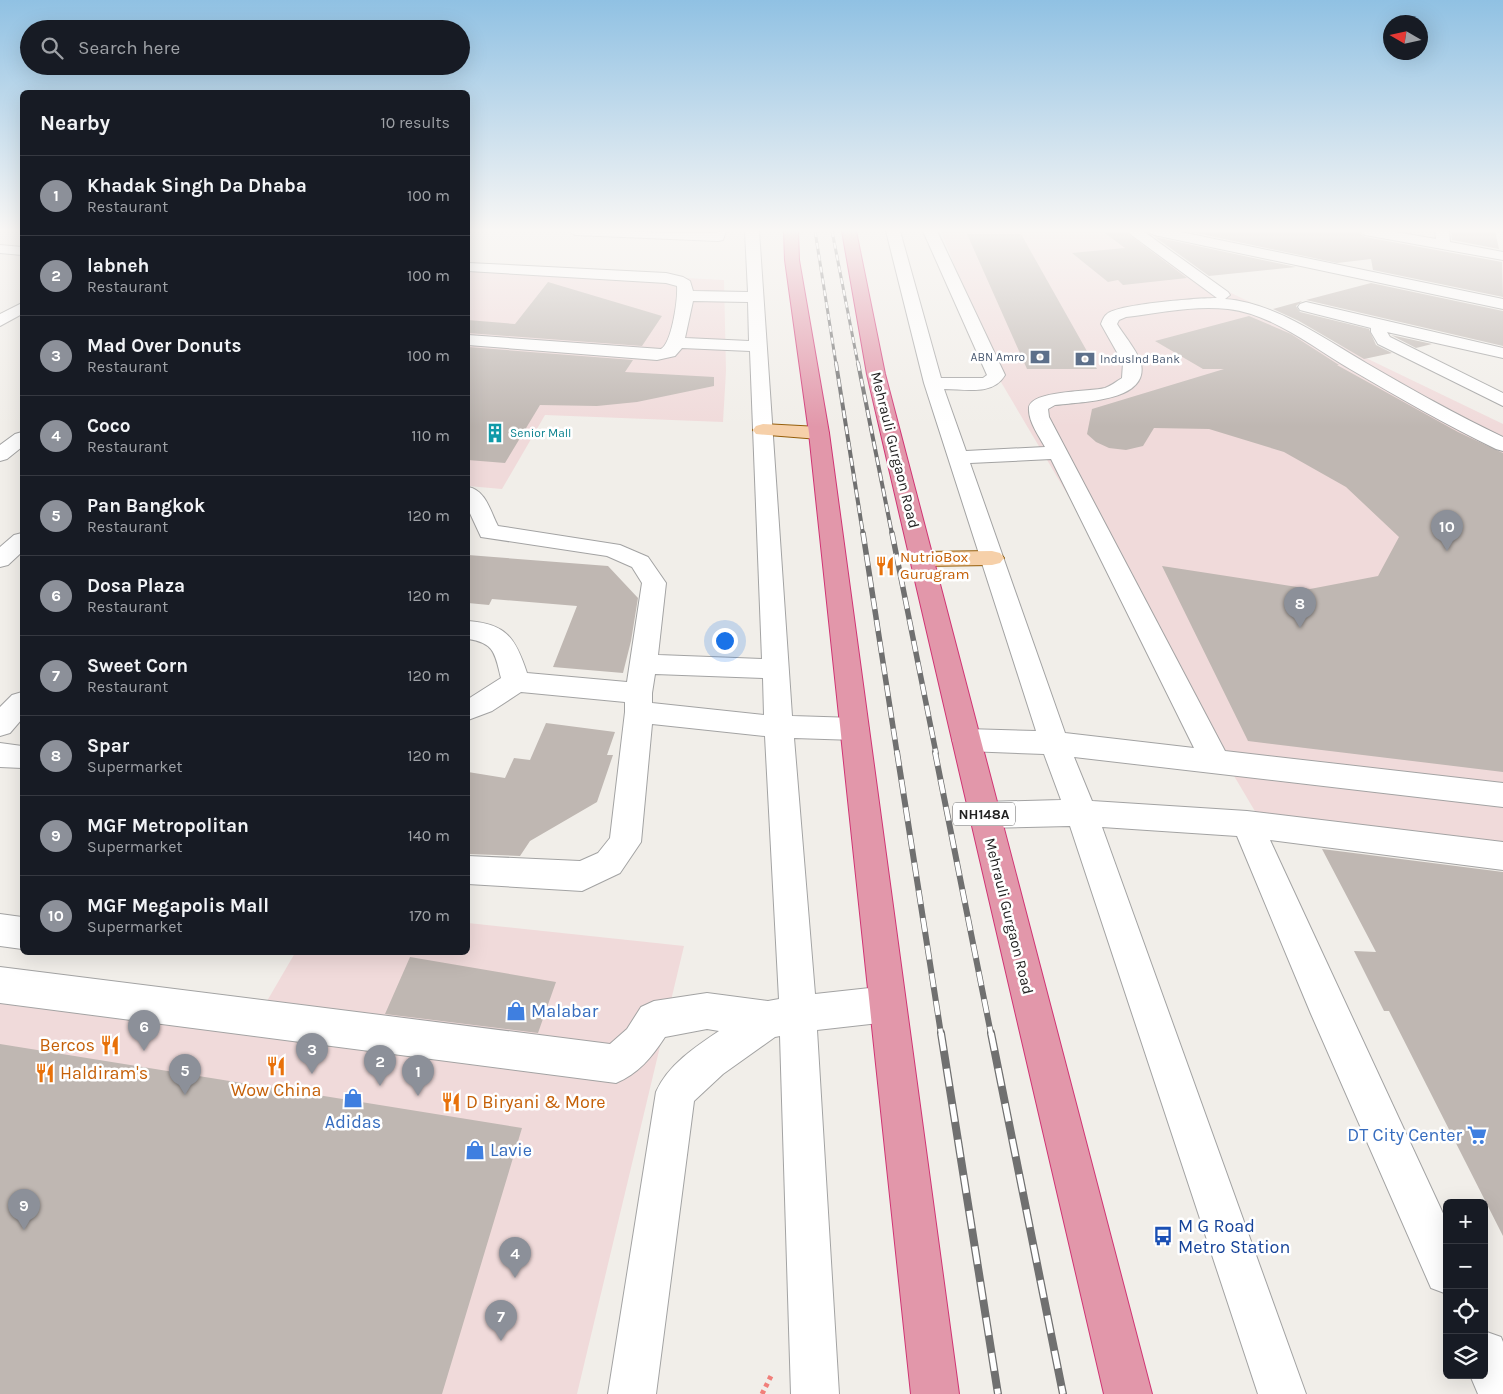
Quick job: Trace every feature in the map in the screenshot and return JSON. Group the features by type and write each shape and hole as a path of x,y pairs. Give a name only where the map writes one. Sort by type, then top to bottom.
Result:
{"highway":[{"path":"798,296 819,433 935,1394"},
{"name":"Mehrauli Gurgaon Road","path":"862,296 876,374 1128,1394"}],"main road":[{"path":"763,430 819,433"},
{"path":"922,560 992,558"}],"street":[{"path":"470,340 657,355 667,354 673,350 676,343 686,296"},
{"path":"690,296 756,297 779,728 783,1017 815,1394"},
{"path":"910,296 933,383 1054,743 1081,813 1282,1394"},
{"path":"933,383 986,384 993,380 996,375 960,296"},
{"path":"1465,296 1503,304"},
{"path":"1215,760 1039,417 1038,406 1051,400 1110,393 1131,381 1132,363 1109,324 1113,316 1123,313 1206,304 1227,304 1259,312 1305,335 1396,388 1503,445"},
{"path":"1306,306 1503,353"},
{"path":"2,319 20,309"},
{"path":"1380,325 1379,332 1384,340 1503,400"},
{"path":"676,343 758,346"},
{"path":"0,455 20,440"},
{"path":"958,458 1056,453"},
{"path":"470,494 473,496 483,522 478,532 612,550 640,562 654,583 638,702 625,842 609,863 582,876 470,870"},
{"path":"0,560 20,542"},
{"path":"470,630 489,633 498,640 507,655 516,682"},
{"path":"644,664 776,669"},
{"path":"470,709 482,704 516,682 779,728 855,729"},
{"path":"0,725 20,704"},
{"path":"966,740 1054,743 1215,760 1503,795"},
{"path":"0,755 20,757"},
{"path":"984,815 1081,813 1247,824 1503,856"},
{"path":"1247,824 1443,1263"},
{"path":"0,930 20,933"},
{"path":"0,985 616,1064 640,1042 654,1020 707,1010 783,1017 888,1004"},
{"path":"632,1394 676,1092 709,1060 783,1017"},
{"path":"1488,1362 1503,1394"}],"shaded area":[{"path":"470,296 724,296 726,371 723,422 545,415 502,489 470,486"},
{"path":"966,296 1237,296 1503,424 1503,847 1256,813 998,377"},
{"path":"470,923 684,946 577,1394 0,1394 0,968 267,1001 294,955 470,955"}],"building":[{"path":"537,296 595,296 662,316 642,346 470,333 470,320 515,324"},
{"path":"995,296 1056,296 1097,369 1027,369"},
{"path":"1321,296 1433,296 1503,311 1503,346 1306,300"},
{"path":"1302,301 1296,306 1300,312 1369,329 1376,345 1392,353 1364,359 1299,321 1273,309"},
{"path":"1249,316 1291,334 1339,365 1337,365 1458,432 1503,453 1503,772 1248,741 1162,566 1310,589 1378,576 1399,537 1346,487 1284,452 1209,429 1154,428 1143,446 1126,450 1109,448 1096,442 1087,434 1092,409 1224,369 1203,369 1155,341"},
{"path":"1391,335 1432,344 1416,348"},
{"name":"Senior Mall","path":"470,347 633,360 625,372 714,377 714,386 637,402 597,406 540,405 505,463 470,460"},
{"path":"470,555 608,566 638,598 631,641 623,673 553,667 577,606 492,599 489,605 470,603"},
{"path":"546,723 615,732 607,755 613,755 597,802 530,841 520,856 470,854 470,772 505,778 514,758 530,760"},
{"name":"DT City Center","path":"1322,849 1503,872 1503,1236 1488,1206 1488,1199 1484,1199 1389,1011 1384,1011 1354,951 1376,952"},
{"path":"410,957 556,982 538,1033 385,1014"},
{"path":"0,1044 522,1128 442,1394 0,1394"}],"railway":[{"path":"825,296 836,364"},
{"path":"845,296 858,364"},
{"path":"836,363 863,534"},
{"path":"858,363 892,534"},
{"path":"863,533 897,753"},
{"path":"892,533 936,753"},
{"path":"897,752 941,1034"},
{"path":"935,752 991,1034"},
{"path":"941,1033 998,1394"},
{"path":"991,1033 1063,1394"}],"place":[{"name":"ABN Amro","path":"1040,357"},
{"name":"IndusInd Bank","path":"1085,359"},
{"name":"Senior Mall","path":"495,433"},
{"name":"MGF Megapolis Mall","path":"1447,551"},
{"name":"NutrioBox Gurugram","path":"885,566"},
{"name":"Spar","path":"1300,628"},
{"name":"Malabar","path":"516,1011"},
{"name":"Bercos","path":"110,1045"},
{"name":"Dosa Plaza","path":"144,1051"},
{"name":"Wow China","path":"276,1066"},
{"name":"Haldiram's","path":"45,1073"},
{"name":"Mad Over Donuts","path":"312,1074"},
{"name":"labneh","path":"380,1086"},
{"name":"Pan Bangkok","path":"185,1095"},
{"name":"Khadak Singh Da Dhaba","path":"418,1096"},
{"name":"Adidas","path":"353,1098"},
{"name":"D Biryani & More","path":"451,1102"},
{"name":"DT City Center","path":"1477,1135"},
{"name":"Lavie","path":"475,1150"},
{"name":"MGF Metropolitan","path":"24,1230"},
{"name":"M G Road Metro Station","path":"1163,1236"},
{"name":"Coco","path":"515,1278"},
{"name":"Sweet Corn","path":"501,1341"}]}
